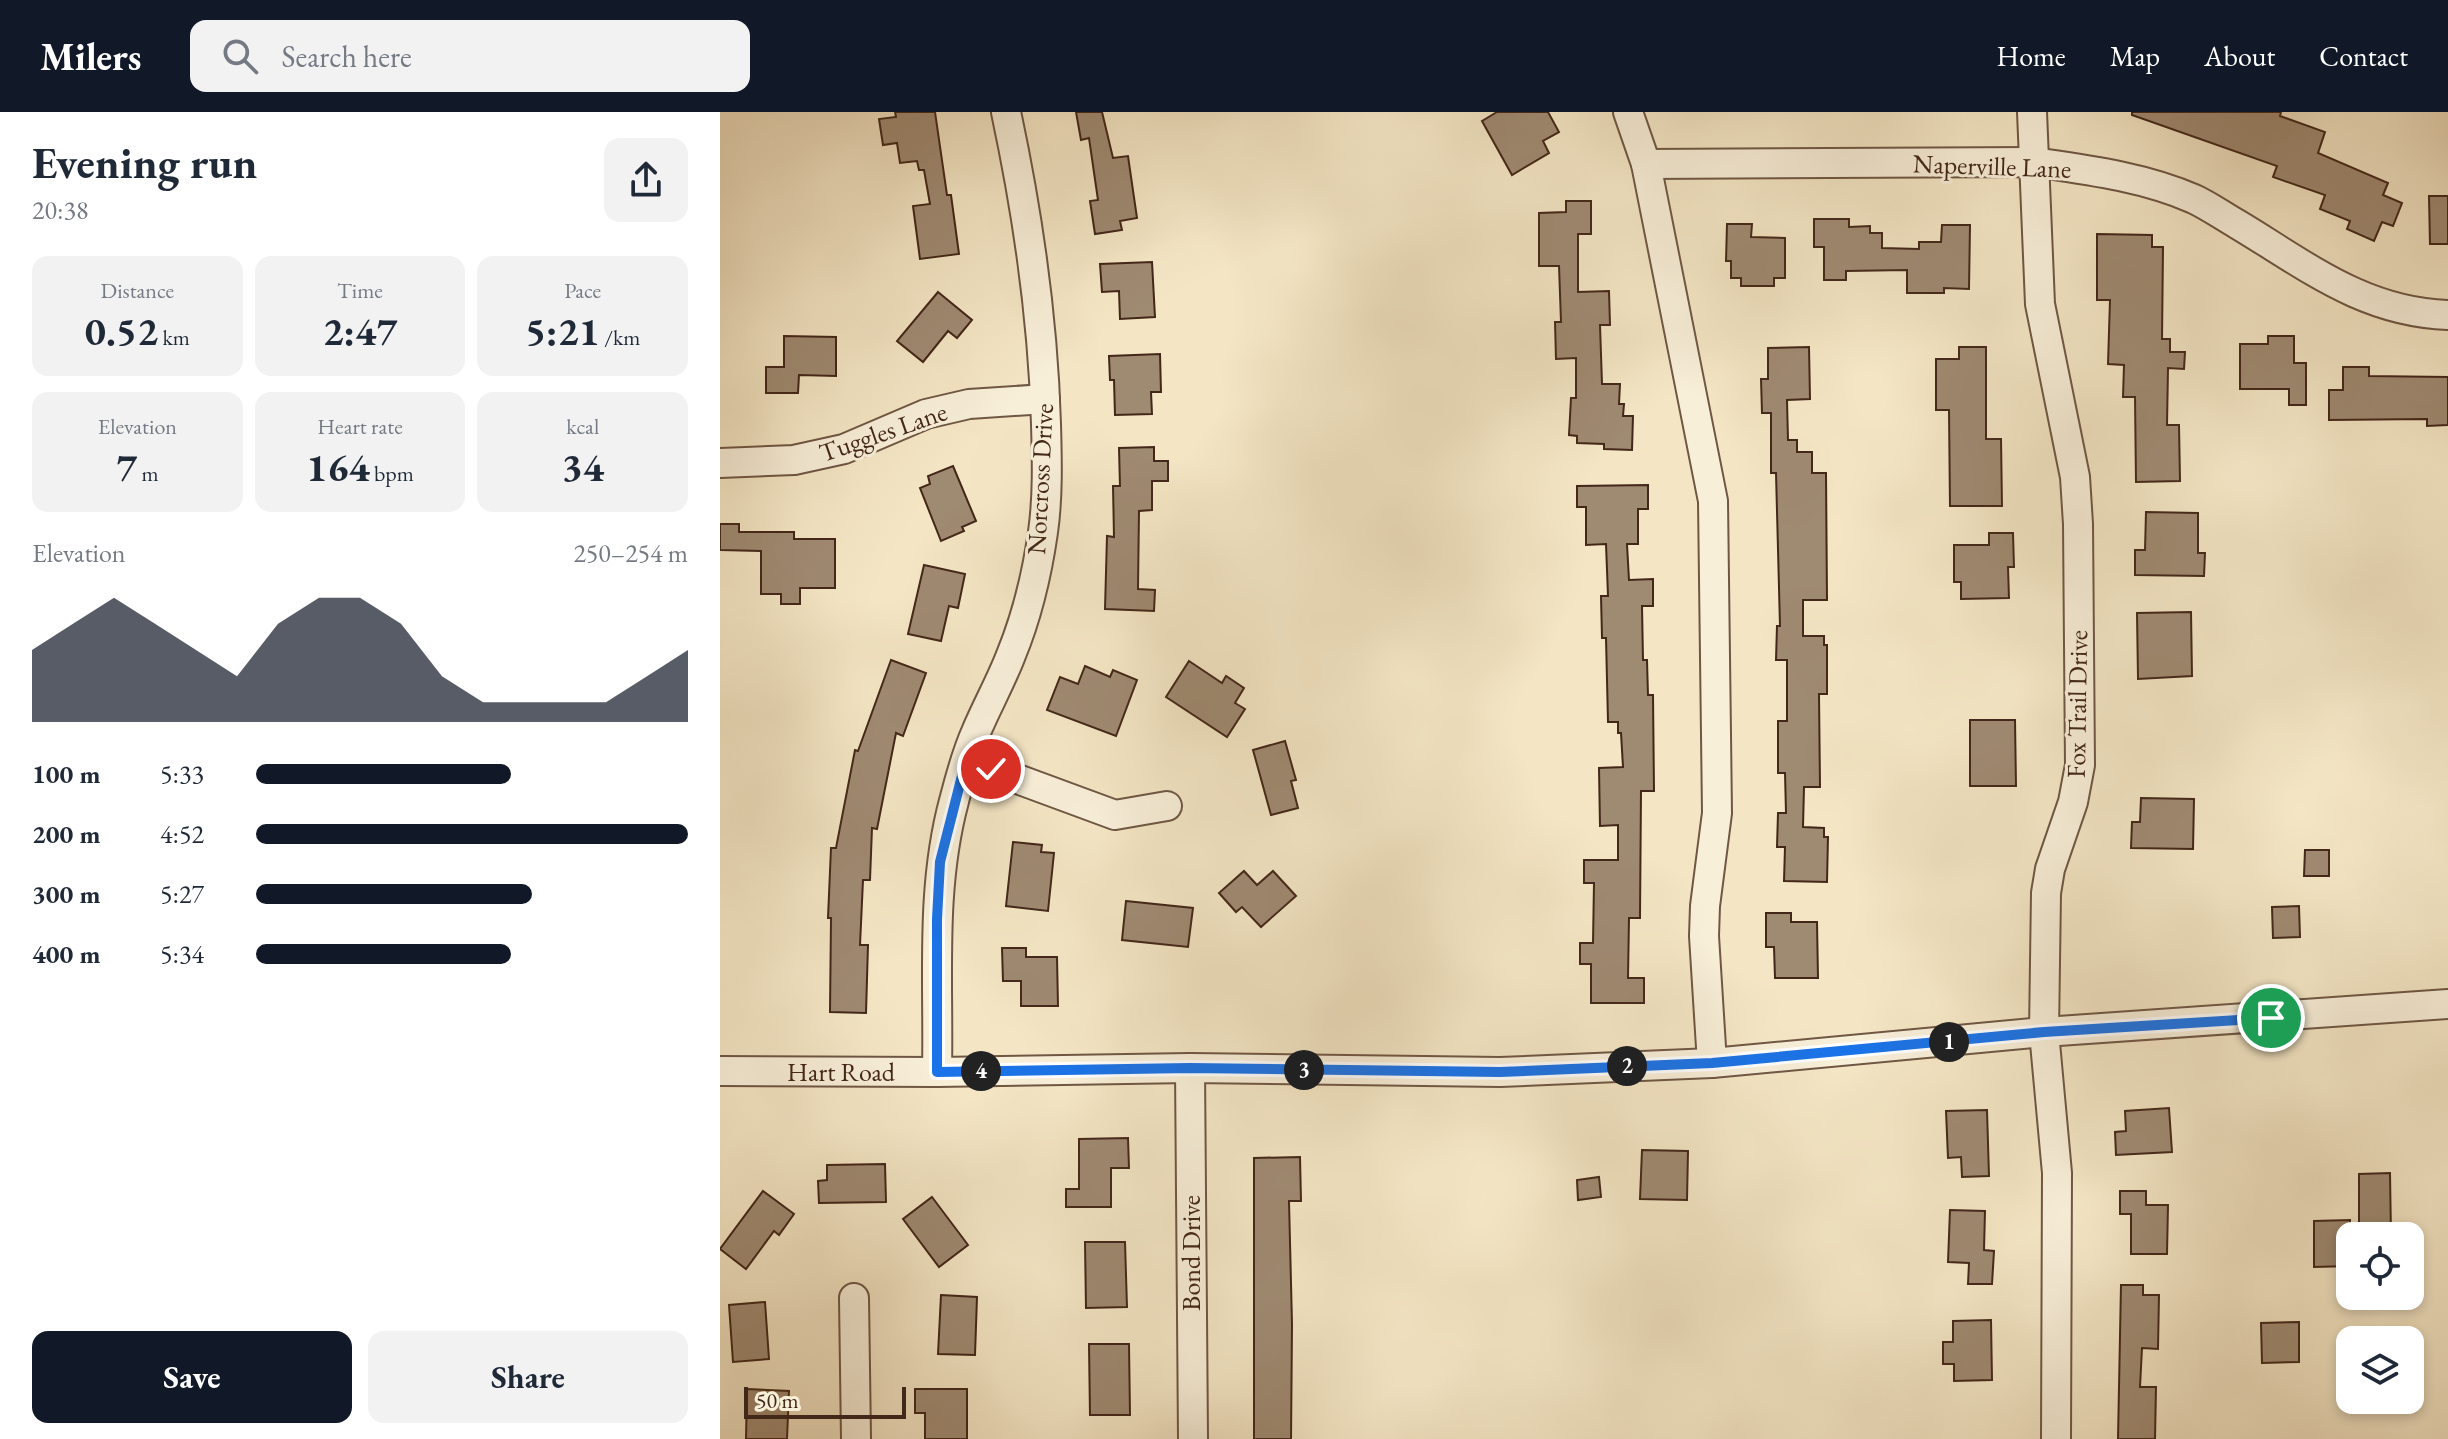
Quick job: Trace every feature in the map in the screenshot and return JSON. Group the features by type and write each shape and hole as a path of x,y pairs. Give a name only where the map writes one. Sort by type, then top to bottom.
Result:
{"street":[{"name":"Norcross Drive","path":"937,1072 940,862 975,733 1012,654 1031,593 1043,530 1047,466 1037,289 1006,112"},
{"path":"1628,112 1646,164 1713,501 1717,813 1704,936 1712,1063"},
{"name":"Fox Trail Drive","path":"2032,112 2040,304 2075,477 2079,554 2080,765 2073,802 2050,869 2046,893 2044,1032 2057,1173 2056,1439"},
{"name":"Naperville Lane","path":"1646,164 2033,162 2146,182 2196,200 2342,288 2397,309 2448,315"},
{"name":"Tuggles Lane","path":"720,463 794,460 844,449 926,414 969,404 1045,399"},
{"path":"966,760 1115,815 1167,806"},
{"name":"Hart Road","path":"720,1071 1190,1068 1500,1072 1712,1063 2044,1032 2448,1004"},
{"name":"Bond Drive","path":"1190,1068 1193,1439"},
{"path":"854,1298 856,1439"}],"building":[{"path":"895,112 935,112 959,254 920,259 913,206 930,204 924,170 919,170 917,161 900,163 897,143 883,145 879,119 896,117"},
{"path":"1076,112 1102,112 1113,158 1128,156 1137,218 1120,221 1122,230 1095,234 1090,201 1098,200 1089,138 1081,140"},
{"path":"1497,112 1548,112 1559,132 1543,141 1549,153 1512,175 1482,121"},
{"path":"2132,112 2281,112 2280,116 2325,132 2318,153 2388,183 2383,195 2402,203 2393,226 2382,222 2374,241 2347,229 2350,221 2320,209 2325,195 2273,177 2277,166 2132,115"},
{"path":"2429,196 2448,196 2448,244 2430,244"},
{"path":"1566,201 1591,201 1591,234 1578,234 1578,292 1609,291 1610,325 1600,325 1602,384 1620,384 1619,404 1624,404 1623,416 1633,416 1632,450 1604,449 1604,444 1577,443 1577,436 1569,435 1571,398 1576,398 1576,358 1556,359 1555,322 1561,322 1559,266 1539,266 1539,213 1566,212"},
{"path":"1814,219 1849,219 1849,227 1870,226 1870,233 1882,233 1882,248 1919,249 1919,242 1941,242 1942,225 1970,225 1969,289 1944,288 1944,293 1907,293 1907,270 1846,271 1846,280 1824,280 1824,247 1814,247"},
{"path":"1727,224 1752,224 1751,237 1785,238 1785,278 1774,278 1774,286 1741,286 1741,278 1731,278 1731,261 1726,261"},
{"path":"2097,234 2152,235 2152,247 2163,247 2162,339 2170,339 2170,352 2185,352 2184,369 2168,368 2167,425 2179,425 2180,481 2136,482 2135,397 2123,397 2124,365 2108,364 2110,300 2097,300"},
{"path":"1152,262 1155,317 1120,319 1119,291 1102,292 1100,264"},
{"path":"938,292 972,320 957,338 948,331 923,362 897,341"},
{"path":"784,336 836,337 836,376 799,375 798,393 766,393 766,367 784,367"},
{"path":"2268,336 2294,336 2294,363 2306,363 2306,405 2289,405 2289,389 2240,389 2240,344 2268,344"},
{"path":"1809,347 1810,399 1787,400 1788,440 1797,440 1797,452 1812,452 1812,473 1826,473 1827,600 1803,600 1803,636 1824,636 1824,645 1827,645 1827,694 1819,694 1820,787 1804,787 1803,827 1824,828 1824,837 1828,837 1827,882 1784,881 1785,847 1777,847 1778,813 1786,813 1785,773 1778,773 1778,721 1787,721 1787,660 1776,660 1777,626 1780,626 1776,473 1771,473 1771,413 1762,413 1761,379 1768,379 1768,348"},
{"path":"1959,347 1986,347 1986,439 2001,439 2002,506 1950,506 1949,410 1936,410 1936,359 1959,359"},
{"path":"1160,354 1161,392 1151,392 1152,414 1115,415 1114,380 1110,380 1109,356"},
{"path":"2343,367 2369,367 2369,376 2448,377 2448,425 2427,426 2427,419 2329,420 2329,390 2343,390"},
{"path":"1154,447 1154,461 1168,461 1168,481 1152,481 1152,510 1139,511 1138,589 1155,590 1154,611 1105,609 1107,536 1114,537 1113,486 1120,486 1119,448"},
{"path":"953,466 976,521 962,527 964,531 941,541 920,488 930,484 928,476"},
{"path":"1648,485 1648,509 1638,509 1638,544 1627,544 1629,580 1653,579 1653,606 1642,606 1643,660 1647,660 1648,695 1653,695 1654,791 1641,791 1640,918 1629,918 1628,978 1644,978 1644,1003 1591,1003 1591,964 1580,964 1580,943 1593,943 1594,883 1584,883 1584,860 1618,860 1618,825 1600,826 1599,768 1623,767 1618,722 1608,722 1606,638 1602,638 1601,596 1608,596 1606,544 1586,545 1586,507 1577,507 1577,486"},
{"path":"2146,512 2198,513 2198,553 2205,553 2204,576 2135,575 2135,550 2145,550"},
{"path":"720,524 739,524 739,532 794,532 794,539 835,539 835,588 800,588 800,604 781,604 781,594 761,594 761,551 720,550"},
{"path":"1989,533 2013,533 2014,567 2008,567 2009,598 1961,599 1961,582 1954,582 1954,545 1989,545"},
{"path":"924,565 965,574 958,608 949,606 941,641 908,634"},
{"path":"2191,612 2192,676 2138,679 2137,613"},
{"path":"891,660 926,673 903,736 896,733 877,829 872,828 870,880 863,880 860,945 868,945 866,1013 830,1012 831,918 828,918 831,848 836,848 855,750 858,751"},
{"path":"1189,661 1222,683 1226,676 1244,688 1235,703 1245,709 1227,737 1166,697"},
{"path":"1085,666 1110,677 1113,670 1137,680 1116,736 1047,710 1060,677 1078,684"},
{"path":"1970,720 2015,720 2016,786 1970,786"},
{"path":"1285,741 1296,780 1291,781 1298,808 1271,815 1253,750"},
{"path":"2141,798 2194,799 2193,849 2131,848 2132,822 2140,822"},
{"path":"1013,842 1042,845 1041,852 1054,853 1048,911 1006,906"},
{"path":"2305,850 2329,850 2329,876 2304,876"},
{"path":"1244,871 1257,885 1273,871 1296,896 1261,927 1242,907 1236,912 1219,893"},
{"path":"1126,901 1193,908 1188,947 1122,940"},
{"path":"2299,906 2300,937 2273,938 2272,907"},
{"path":"1766,913 1791,913 1791,922 1817,922 1818,978 1775,978 1774,947 1766,947"},
{"path":"1002,948 1026,948 1026,957 1057,957 1058,1006 1021,1006 1021,981 1003,981"},
{"path":"2169,1108 2172,1152 2116,1155 2115,1132 2126,1131 2125,1111"},
{"path":"1987,1110 1989,1176 1962,1177 1961,1157 1948,1158 1946,1111"},
{"path":"1128,1138 1129,1168 1111,1168 1111,1207 1066,1207 1066,1189 1079,1189 1079,1139"},
{"path":"1642,1150 1688,1151 1687,1200 1640,1199"},
{"path":"1300,1157 1301,1201 1289,1201 1291,1439 1254,1439 1254,1158"},
{"path":"885,1164 886,1202 819,1203 818,1181 827,1180 827,1165"},
{"path":"2390,1173 2391,1222 2359,1222 2359,1174"},
{"path":"1599,1177 1601,1197 1578,1200 1577,1180"},
{"path":"763,1191 794,1214 779,1235 774,1231 746,1269 720,1249"},
{"path":"2120,1191 2146,1191 2146,1205 2168,1205 2167,1254 2131,1254 2131,1214 2120,1214"},
{"path":"932,1197 968,1245 939,1267 903,1219"},
{"path":"1950,1210 1985,1211 1984,1250 1994,1251 1992,1284 1968,1284 1969,1263 1948,1262"},
{"path":"2350,1220 2336,1222 2336,1266 2314,1267 2314,1221"},
{"path":"1085,1242 1125,1242 1127,1307 1086,1308"},
{"path":"2121,1285 2143,1285 2143,1295 2159,1295 2158,1349 2142,1348 2140,1387 2156,1387 2155,1439 2118,1439"},
{"path":"941,1295 977,1297 975,1355 938,1354"},
{"path":"765,1302 769,1359 733,1362 729,1305"},
{"path":"1991,1320 1992,1380 1954,1381 1954,1364 1943,1364 1943,1342 1953,1342 1953,1321"},
{"path":"2299,1322 2299,1362 2262,1363 2261,1323"},
{"path":"1089,1344 1129,1344 1130,1415 1090,1415"},
{"path":"747,1389 789,1391 787,1439 746,1439"},
{"path":"915,1389 967,1389 967,1439 925,1439 925,1413 915,1413"}],"route":[{"path":"991,769 966,760 940,862 937,1072 1190,1068 1500,1072 1712,1063 2044,1032 2271,1018"}]}
